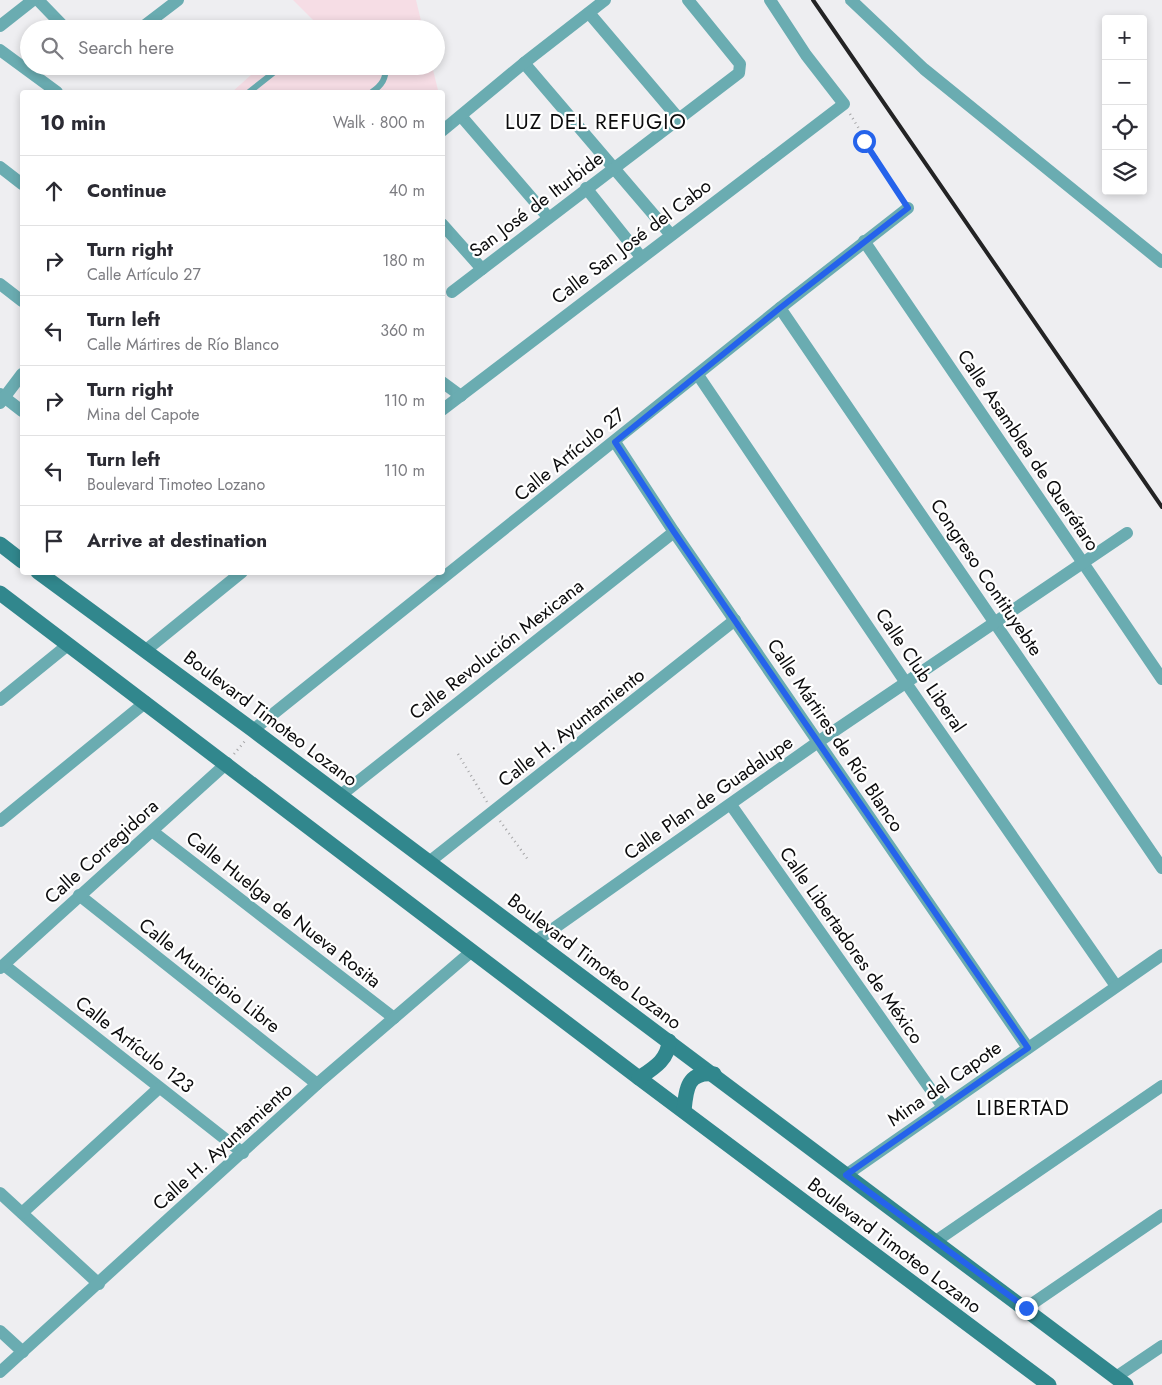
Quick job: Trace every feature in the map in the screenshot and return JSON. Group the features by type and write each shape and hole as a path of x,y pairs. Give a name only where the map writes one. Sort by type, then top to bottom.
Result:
{"main road":[{"path":"0,544 20,559"},
{"name":"Boulevard Timoteo Lozano","path":"42,575 254,730 1121,1381"},
{"name":"Boulevard Timoteo Lozano","path":"0,593 227,763 639,1078 1049,1385"},
{"path":"639,1078 662,1062 669,1041"},
{"path":"684,1111 685,1096 690,1082 695,1077 704,1073 714,1074"}],"street":[{"path":"0,26 33,0"},
{"path":"38,0 57,20"},
{"path":"152,20 178,0"},
{"path":"445,129 524,63 605,0"},
{"name":"San José de Iturbide","path":"452,292 739,73 740,64 688,0"},
{"path":"770,0 806,55 844,104"},
{"path":"851,0 924,69 1162,262"},
{"path":"589,13 679,119"},
{"path":"0,50 20,65"},
{"path":"524,63 671,235"},
{"path":"34,75 54,90"},
{"name":"Calle San José del Cabo","path":"445,408 640,257 844,104"},
{"path":"461,116 548,217"},
{"path":"0,168 20,183"},
{"path":"586,188 640,257"},
{"name":"Calle Artículo 27","path":"254,730 780,308 908,208"},
{"path":"445,227 482,269"},
{"name":"Calle Asamblea de Querétaro","path":"864,241 1162,679"},
{"path":"0,284 20,299"},
{"name":"Congreso Contituyebte","path":"780,308 1162,868"},
{"name":"Calle Club Liberal","path":"698,374 906,683 1116,986"},
{"path":"20,376 1,398 20,410"},
{"path":"445,384 461,396"},
{"name":"Calle Mártires de Río Blanco","path":"615,442 674,532 1028,1048"},
{"name":"Calle Revolución Mexicana","path":"341,795 674,532"},
{"name":"Calle Plan de Guadalupe","path":"536,941 818,742 1127,533"},
{"path":"146,650 238,575"},
{"name":"Calle H. Ayuntamiento","path":"429,862 735,620"},
{"path":"0,700 69,644"},
{"path":"0,821 146,702"},
{"name":"Calle Corregidora","path":"2,966 227,763"},
{"name":"Calle Libertadores de México","path":"731,805 943,1107"},
{"name":"Calle Huelga de Nueva Rosita","path":"152,831 394,1018"},
{"name":"Calle Municipio Libre","path":"79,895 317,1084"},
{"name":"Calle H. Ayuntamiento","path":"0,1372 317,1084 472,951"},
{"name":"Mina del Capote","path":"846,1175 1162,954"},
{"name":"Calle Artículo 123","path":"2,966 243,1153"},
{"path":"936,1241 1162,1086"},
{"path":"22,1213 159,1088"},
{"path":"0,1193 98,1284"},
{"path":"1026,1308 1162,1215"},
{"path":"0,1331 23,1352"},
{"path":"1121,1381 1162,1346"}],"lane":[{"path":"252,90 271,75"},
{"path":"375,90 381,85 386,75"}],"path":[{"path":"844,104 864,141 908,208"},
{"path":"227,763 254,730"}],"shaded area":[{"path":"293,0 416,0 421,20 313,20"},
{"path":"251,75 434,75 438,90 234,90"}],"railway":[{"path":"813,0 1162,507"}],"district":[{"name":"LUZ DEL REFUGIO","path":"596,122"},
{"name":"LIBERTAD","path":"1023,1108"}],"route":[{"path":"864,141 908,208 780,308 615,442 674,532 1028,1048 846,1175 1026,1308"}]}
